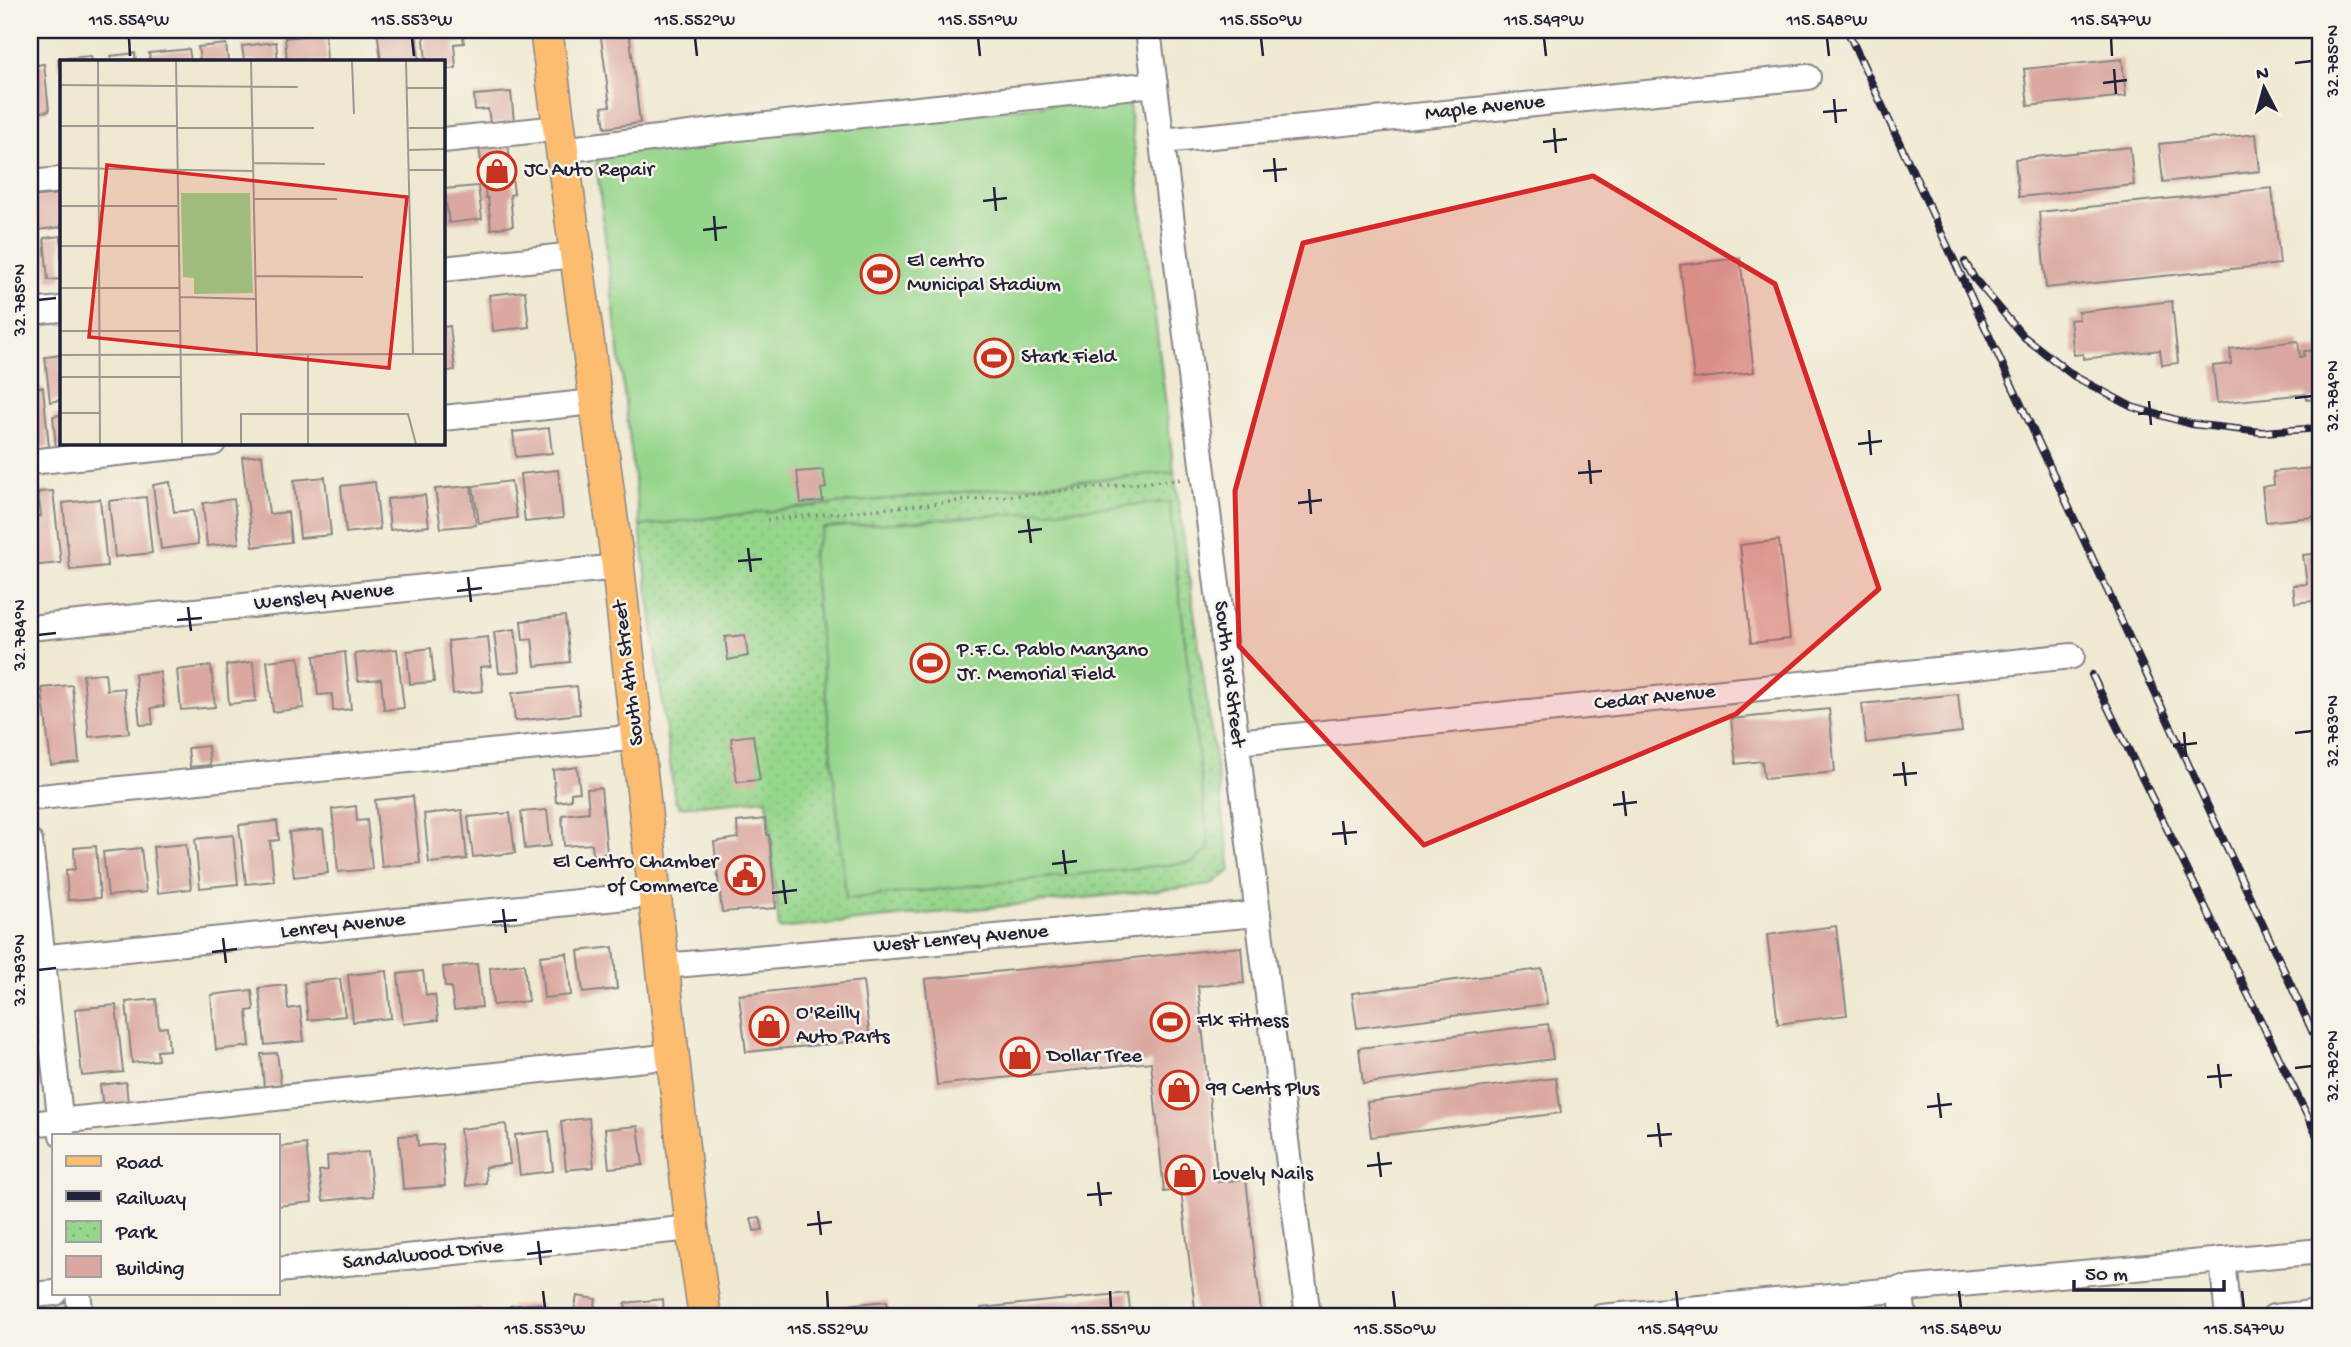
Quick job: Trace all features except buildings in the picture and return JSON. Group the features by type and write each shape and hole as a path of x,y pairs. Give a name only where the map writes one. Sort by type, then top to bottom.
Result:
{"main road":[{"name":"South 4th Street","path":"546,30 618,567 692,1228 705,1317"}],"street":[{"name":"South 3rd Street","path":"1149,30 1308,1317"},
{"name":"Maple Avenue","path":"1162,141 1808,77"},
{"path":"444,140 560,139 738,128 1155,84"},
{"path":"30,183 60,180"},
{"path":"444,269 575,255"},
{"path":"30,312 60,309"},
{"path":"444,418 594,402"},
{"path":"30,462 203,444"},
{"name":"Wensley Avenue","path":"30,628 618,567"},
{"name":"Cedar Avenue","path":"1237,742 2073,656"},
{"path":"30,799 638,737"},
{"path":"30,842 36,959 61,1128"},
{"name":"Lenrey Avenue","path":"36,959 655,894"},
{"name":"West Lenrey Avenue","path":"664,966 1258,914"},
{"path":"30,1124 61,1128 674,1056"},
{"name":"Sandalwood Drive","path":"280,1270 692,1228"},
{"path":"1601,1317 1714,1311 1900,1289 2321,1251"},
{"path":"2222,1260 2228,1317"},
{"path":"1900,1289 1904,1317"},
{"path":"30,1295 52,1293"},
{"path":"78,1294 81,1317"},
{"path":"2274,1317 2321,1312"}],"path":[{"path":"767,520 1204,477"}],"highlighted area":[{"path":"1593,176 1775,284 1879,589 1736,714 1424,845 1239,646 1235,491 1303,243"}],"green space":[{"name":"El centro Municipal Stadium","path":"1128,96 1174,472 823,505 640,526 595,153"},
{"path":"1174,472 1231,870 1211,885 779,929 767,799 679,807 678,802 675,802 640,526 823,505"},
{"path":"1169,502 1209,849 1193,862 846,899 812,554 824,528"}],"railway":[{"path":"1847,30 2321,1050"},
{"path":"1965,262 1974,278 2023,336 2074,376 2132,407 2191,424 2262,432 2321,428"},
{"path":"2092,675 2321,1144"}],"place":[{"name":"JC Auto Repair","path":"497,171"},
{"name":"El centro Municipal Stadium","path":"880,274"},
{"name":"Stark Field","path":"994,358"},
{"name":"P.F.C. Pablo Manzano Jr. Memorial Field","path":"930,663"},
{"name":"El Centro Chamber of Commerce","path":"745,875"},
{"name":"Flx Fitness","path":"1170,1022"},
{"name":"O'Reilly Auto Parts","path":"769,1026"},
{"name":"Dollar Tree","path":"1020,1057"},
{"name":"99 Cents Plus","path":"1179,1090"},
{"name":"Lovely Nails","path":"1185,1175"}]}
